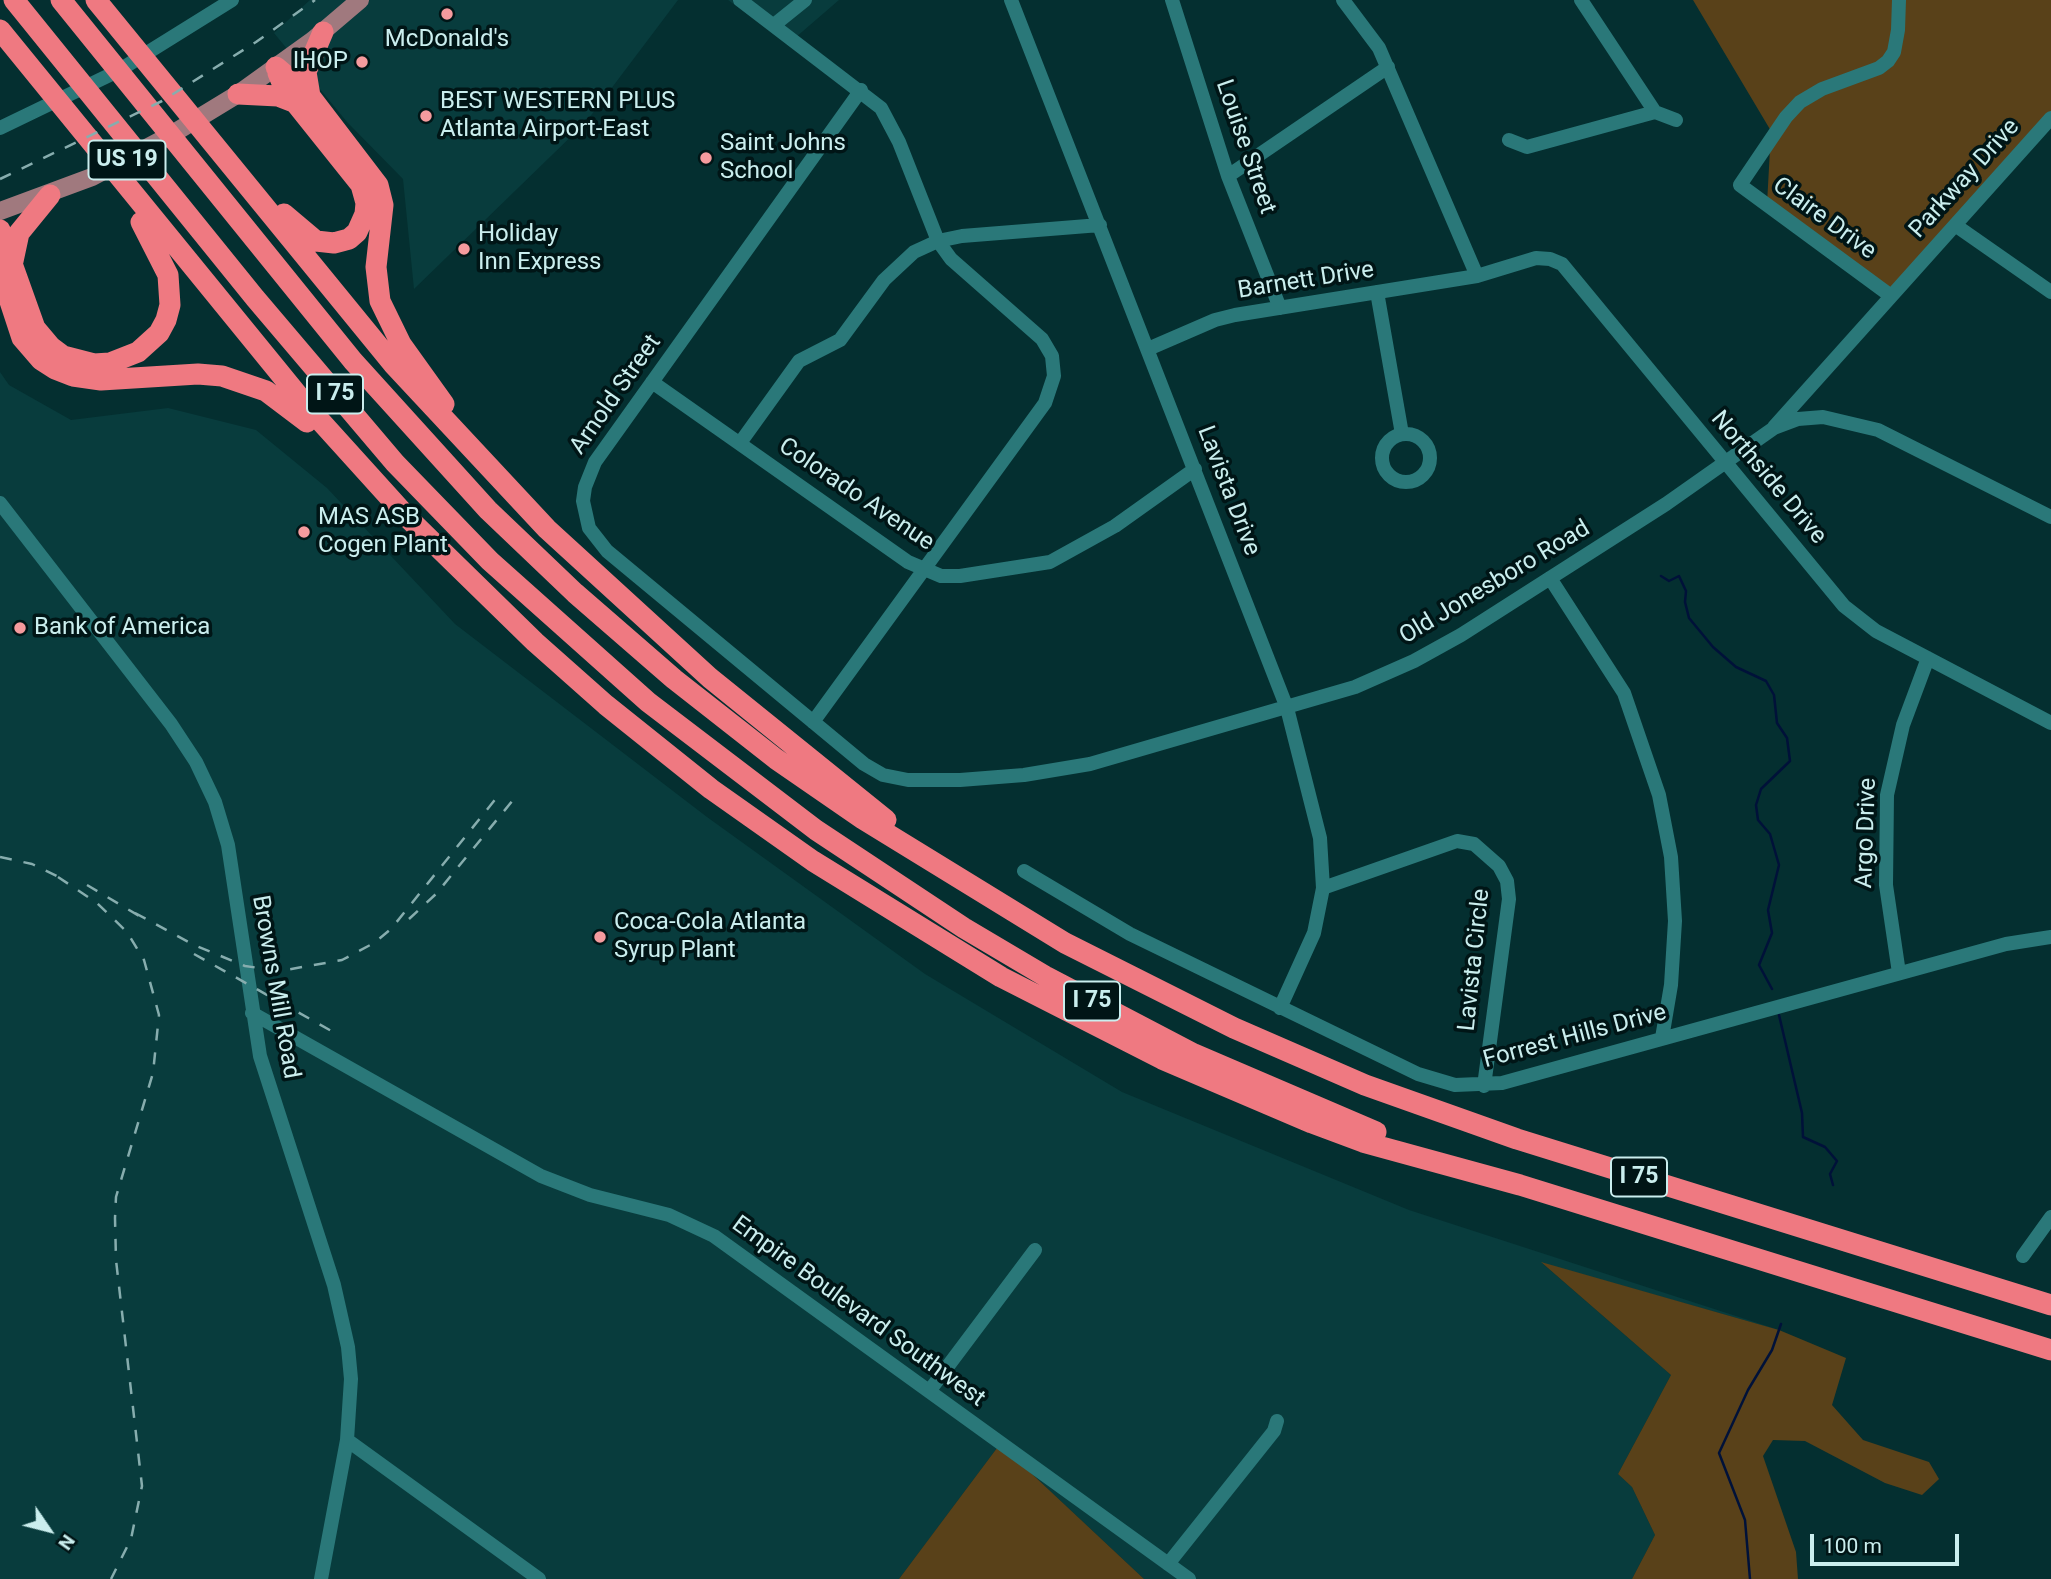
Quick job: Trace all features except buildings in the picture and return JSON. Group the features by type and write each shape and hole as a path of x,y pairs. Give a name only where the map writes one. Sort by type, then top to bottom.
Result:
{"highway":[{"name":"I 75","path":"14,0 255,298 394,463 546,613 702,745 889,880 1045,976 1194,1054 1372,1130 1520,1185 2051,1350"},
{"path":"31,0 346,390 405,456 545,595 688,720 702,745"},
{"name":"I 75","path":"61,0 345,351 488,510 594,610 674,679 766,751 863,819 1009,910 1102,962 1234,1028 1365,1085 1517,1139 2051,1305"},
{"path":"96,0 394,365 547,529 668,642 954,874"},
{"path":"107,0 153,67"},
{"path":"0,30 99,155 366,475"},
{"path":"213,144 306,235 325,243 349,239 362,225 365,195 303,100 306,72 323,32"},
{"path":"276,67 285,90 303,100 367,168 382,195 376,267 380,301 388,322 499,479"},
{"path":"238,94 303,100"},
{"path":"54,193 19,233 7,267 35,328 51,347 63,356 94,364 110,363 138,352 159,333 170,306 168,275 153,240 99,155"},
{"path":"0,230 22,338 41,359 55,369 88,379 198,374 246,383 284,402 366,475 535,642 616,713 756,821 906,921 1082,1019 1261,1103 1363,1142 1520,1185"}],"main road":[{"name":"US 19","path":"0,211 54,193 117,166 238,94 323,32 360,0"}],"street":[{"path":"3,127 118,71 186,32 232,0"},
{"path":"740,0 861,90 881,108 899,142 938,241 951,259 1042,339 1052,356 1054,376 1045,403 813,722"},
{"path":"774,25 805,0"},
{"name":"Lavista Drive","path":"1011,0 1287,708 1320,838 1323,888 1314,933 1280,1009"},
{"name":"Louise Street","path":"1172,0 1228,176 1280,308"},
{"path":"1343,0 1369,32 1388,67 1477,276"},
{"path":"1581,0 1655,112 1676,120"},
{"name":"Claire Drive","path":"1891,296 1740,185 1800,102 1822,89 1879,68 1888,61 1894,52 1898,30 1899,0"},
{"path":"1228,176 1388,67"},
{"name":"Arnold Street","path":"813,722 607,551 589,528 583,502 589,473 861,90"},
{"path":"1508,140 1527,147 1655,112"},
{"name":"Parkway Drive","path":"1774,428 2051,118"},
{"path":"740,443 799,361 840,340 895,268 914,253 938,241 962,236 1100,225"},
{"path":"1955,225 2051,292"},
{"name":"Northside Drive","path":"1477,276 1536,258 1550,258 1562,264 1844,606 1876,631 2051,723"},
{"name":"Barnett Drive","path":"1148,349 1215,320 1477,276"},
{"path":"1377,292 1402,434"},
{"name":"Colorado Avenue","path":"652,382 923,570 961,576 1050,562 1115,526 1195,469"},
{"name":"Old Jonesboro Road","path":"813,722 864,764 883,775 908,780 960,780 1024,775 1090,764 1287,708 1355,687 1414,661 1550,578 1725,464 1774,428 1798,419 1823,417 1845,420 1878,430 2051,517"},
{"name":"Browns Mill Road","path":"0,503 171,724 195,762 215,802 228,845 252,1013 271,1098 343,1317 351,1379 347,1440 321,1579"},
{"path":"1550,578 1623,693 1659,795 1671,857 1675,921 1671,985 1662,1038"},
{"name":"Argo Drive","path":"1899,973 1886,885 1887,795 1903,725 1928,658"},
{"name":"Lavista Circle","path":"1323,888 1457,841 1474,844 1499,866 1507,881 1509,899 1484,1086"},
{"name":"Forrest Hills Drive","path":"1024,871 1130,934 1280,1009 1418,1074 1455,1085 1484,1086 2006,944 2051,937"},
{"name":"Empire Boulevard Southwest","path":"252,1013 541,1176 590,1195 669,1216 714,1236 1189,1579"},
{"path":"2023,1256 2051,1217"},
{"path":"930,1390 1035,1250"},
{"path":"1168,1564 1274,1431 1277,1421"},
{"path":"347,1440 539,1579"}],"shaded area":[{"path":"310,0 678,0 586,122 414,289 403,179 347,122 274,33"},
{"path":"728,0 839,0 788,44"},
{"path":"1693,0 2051,0 2051,115 1892,291 1767,204 1771,131"},
{"path":"0,372 9,385 71,420 168,408 256,430 327,488 455,624 707,817 925,974 1122,1092 1409,1210 1779,1330 1542,1263 1671,1375 1618,1474 1632,1487 1655,1535 1632,1579 1144,1579 1000,1444 899,1579 0,1579"},
{"path":"1541,1262 1779,1330 1846,1358 1832,1405 1863,1440 1929,1462 1939,1479 1922,1495 1885,1483 1805,1441 1773,1440 1763,1456 1796,1552 1798,1579 1632,1579 1655,1535 1632,1487 1618,1474 1671,1375"},
{"path":"1000,1444 1144,1579 899,1579"}],"waterway":[{"path":"1661,576 1669,581 1679,576 1686,591 1685,602 1689,618 1713,647 1736,667 1766,681 1774,695 1777,723 1787,738 1790,761 1761,789 1756,805 1758,820 1770,834 1779,865 1768,910 1772,933 1759,965 1772,989"},
{"path":"1779,1015 1802,1113 1803,1137 1825,1147 1837,1161 1830,1174 1833,1185"},
{"path":"1750,1579 1745,1520 1719,1453 1748,1390 1772,1350 1781,1324"}],"railway":[{"path":"0,179 162,101 256,42 315,0"},
{"path":"135,913 194,945 245,966 280,971 342,960 374,943 391,929 502,791"},
{"path":"409,919 436,894 518,794"},
{"path":"0,857 32,864 67,881"},
{"path":"58,877 97,903 127,932 144,960 159,1015 153,1073 116,1197 116,1260 142,1486 131,1539 111,1579"},
{"path":"87,885 141,917"},
{"path":"194,954 335,1033"}],"place":[{"name":"McDonald's","path":"447,14"},
{"name":"IHOP","path":"362,62"},
{"name":"BEST WESTERN PLUS Atlanta Airport-East","path":"426,116"},
{"name":"Saint Johns School","path":"706,158"},
{"name":"Holiday Inn Express","path":"464,249"},
{"name":"MAS ASB Cogen Plant","path":"304,532"},
{"name":"Bank of America","path":"20,628"},
{"name":"Coca-Cola Atlanta Syrup Plant","path":"600,937"}]}
